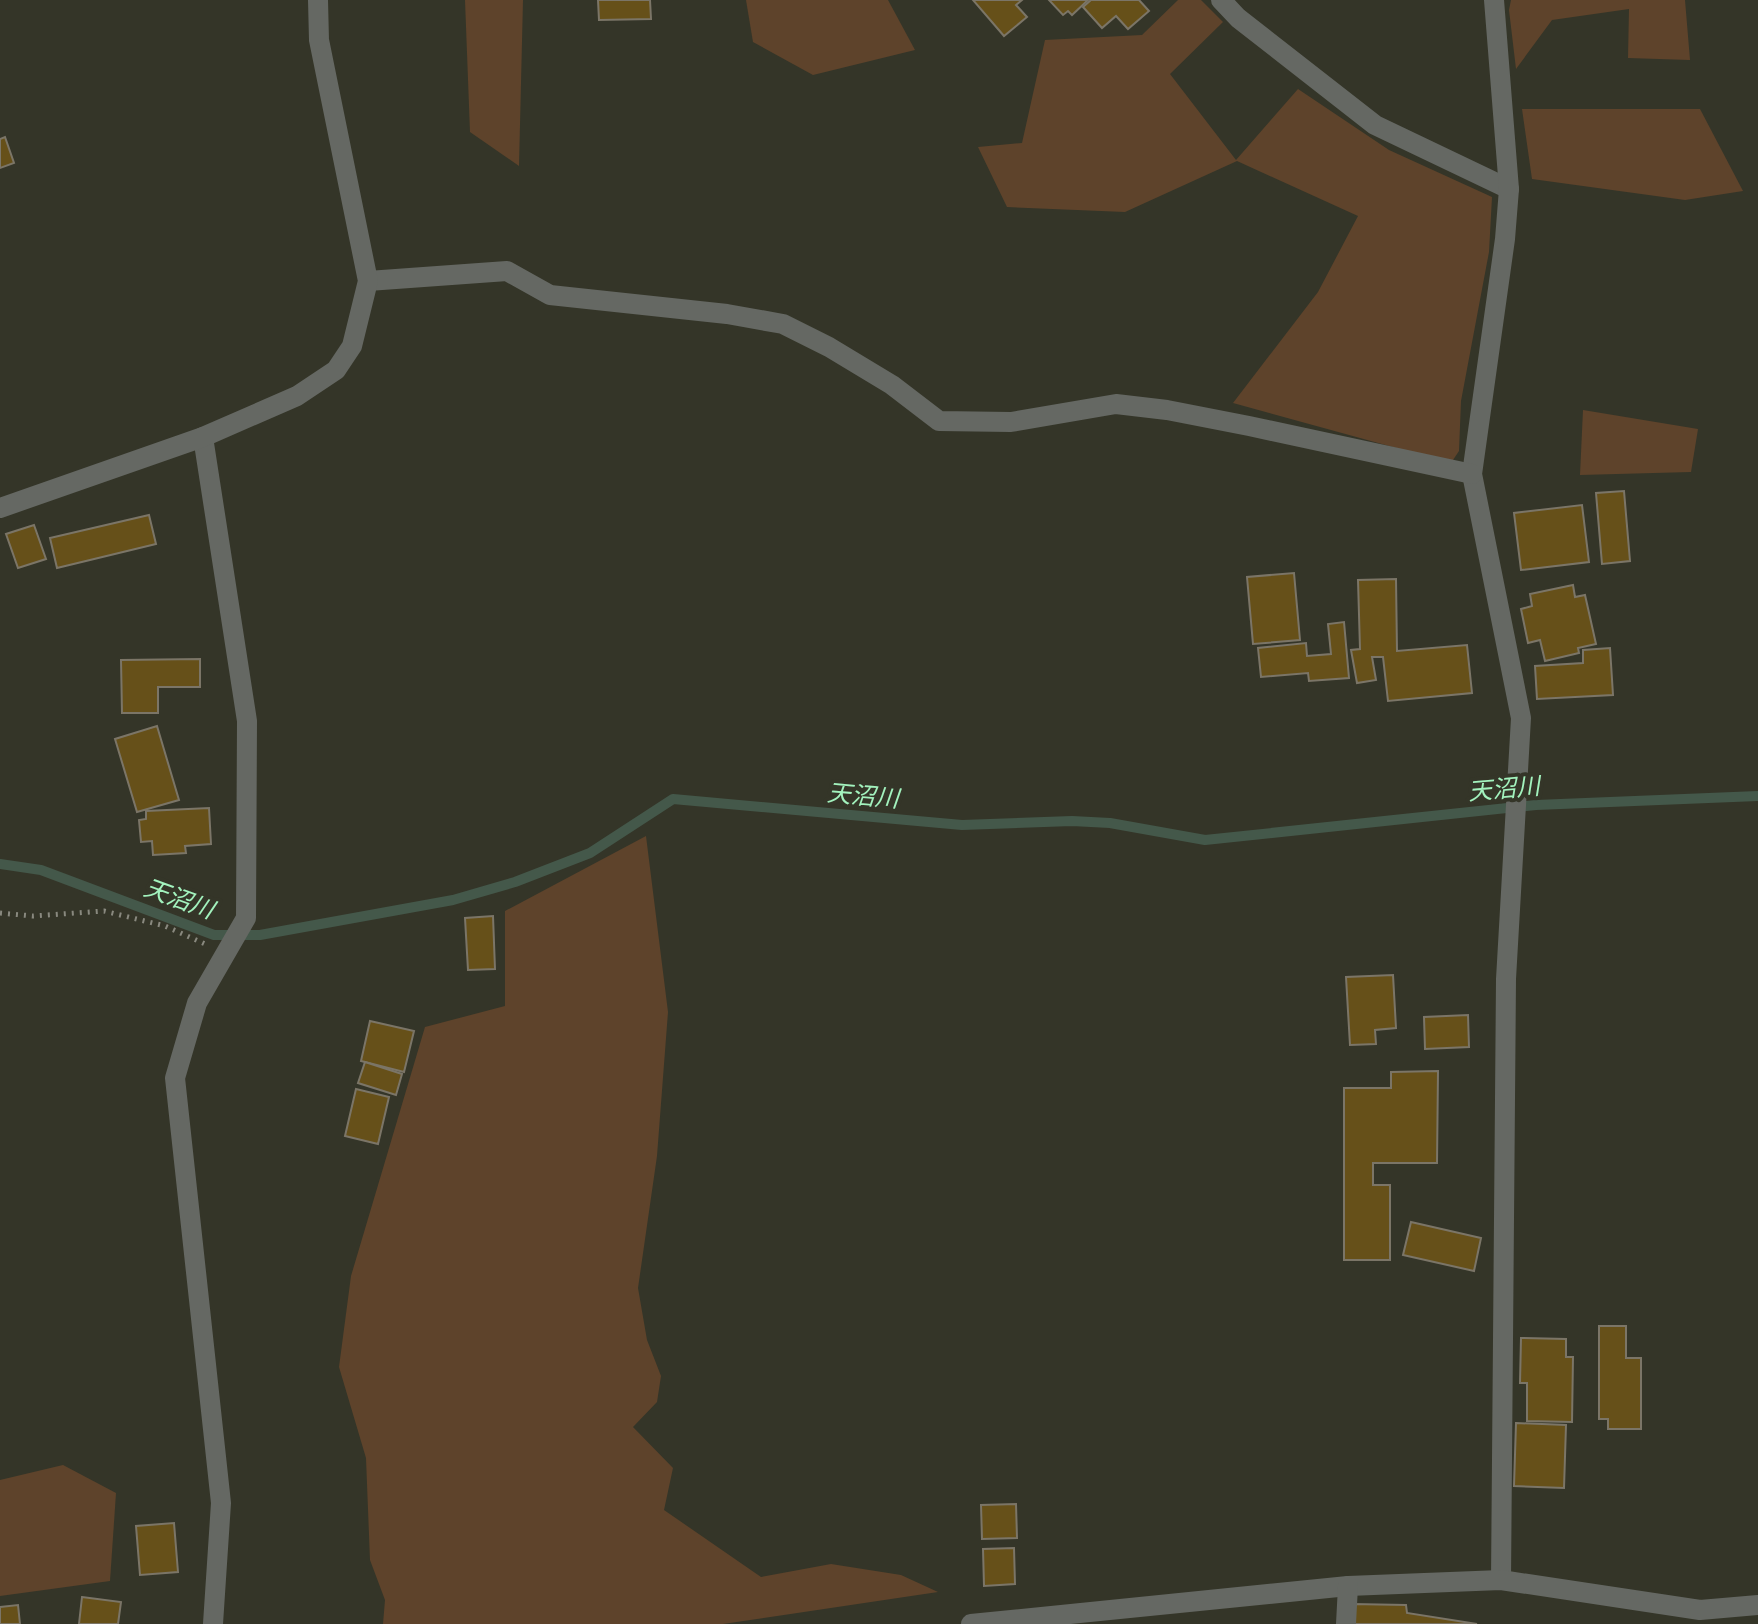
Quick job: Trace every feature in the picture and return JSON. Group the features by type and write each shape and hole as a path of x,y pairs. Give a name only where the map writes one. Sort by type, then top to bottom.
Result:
{"street":[{"path":"0,508 203,437 297,396 336,370 352,346 368,281 319,40 318,0"},
{"path":"1221,0 1238,18 1375,125 1509,189"},
{"path":"1494,0 1509,189 1505,239 1472,474 1521,718 1506,979 1501,1580"},
{"path":"368,281 507,271 550,295 727,314 783,324 892,385 939,421 1011,422 1116,404 1221,420 1472,474"},
{"path":"203,437 247,721 246,918 197,1003 175,1078 221,1503 213,1624"},
{"path":"971,1624 1348,1586 1501,1580 1706,1614 1758,1605"},
{"path":"1346,1624 1348,1586"}],"path":[{"path":"0,913 33,916 104,911 165,926 225,953"}],"shaded area":[{"path":"465,0 523,0 519,166 470,132"},
{"path":"746,0 888,0 915,50 813,75 753,42"},
{"path":"1178,0 1201,0 1223,22 1170,74 1236,160 1298,89 1389,150 1492,197 1489,252 1461,401 1459,451 1451,463 1233,403 1318,292 1358,216 1237,161 1125,212 1007,207 978,147 1022,143 1045,40 1142,35"},
{"path":"1511,0 1685,0 1690,60 1628,58 1629,9 1552,20 1516,69 1509,10"},
{"path":"1522,109 1700,109 1743,191 1685,200 1532,179"},
{"path":"1583,410 1698,429 1691,472 1580,475"},
{"path":"646,836 668,1012 657,1156 638,1288 647,1340 661,1376 657,1402 633,1427 673,1468 664,1510 761,1577 831,1564 901,1575 938,1592 723,1624 383,1624 385,1600 370,1560 366,1458 339,1367 351,1276 425,1027 505,1006 505,911"},
{"path":"63,1465 116,1493 110,1581 0,1596 0,1480"}],"building":[{"path":"598,0 650,0 651,19 599,20"},
{"path":"973,0 1022,0 1016,5 1027,17 1004,36"},
{"path":"1049,0 1088,0 1072,15 1068,11 1063,15"},
{"path":"1091,0 1139,0 1149,11 1128,29 1116,16 1102,28 1083,7"},
{"path":"5,137 14,163 0,168 0,139"},
{"path":"1624,491 1630,561 1602,564 1596,493"},
{"path":"1582,505 1589,562 1521,570 1514,513"},
{"path":"149,515 156,544 57,568 50,538"},
{"path":"34,525 46,559 18,568 6,534"},
{"path":"1294,573 1300,640 1253,644 1247,577"},
{"path":"1396,579 1397,651 1467,645 1472,693 1388,701 1383,657 1372,657 1376,680 1357,683 1351,650 1360,649 1358,580"},
{"path":"1573,585 1575,597 1585,595 1596,644 1578,648 1579,653 1545,661 1540,640 1528,643 1521,609 1532,606 1530,594"},
{"path":"1344,622 1349,678 1309,681 1308,673 1261,677 1258,648 1306,643 1307,656 1331,654 1328,624"},
{"path":"1610,648 1613,695 1537,699 1535,666 1583,663 1583,650"},
{"path":"200,659 200,687 158,687 158,713 122,713 121,660"},
{"path":"157,726 179,800 137,812 115,739"},
{"path":"209,808 211,844 185,846 186,853 153,855 152,841 141,842 139,820 146,819 146,811"},
{"path":"493,916 495,969 468,970 465,918"},
{"path":"1393,975 1396,1028 1375,1030 1376,1044 1350,1045 1346,977"},
{"path":"1468,1015 1469,1047 1425,1049 1424,1017"},
{"path":"370,1021 414,1031 404,1072 361,1061"},
{"path":"365,1062 402,1074 396,1095 358,1083"},
{"path":"1438,1071 1437,1163 1373,1163 1373,1185 1390,1185 1390,1260 1344,1260 1344,1088 1391,1088 1391,1072"},
{"path":"356,1089 389,1097 378,1144 345,1136"},
{"path":"1411,1222 1481,1238 1474,1271 1403,1255"},
{"path":"1599,1326 1626,1326 1626,1358 1641,1358 1641,1429 1608,1429 1608,1419 1599,1419"},
{"path":"1521,1338 1566,1339 1566,1357 1573,1357 1572,1422 1527,1421 1527,1383 1520,1383"},
{"path":"1516,1423 1566,1425 1564,1488 1514,1486"},
{"path":"1016,1504 1017,1538 982,1539 981,1505"},
{"path":"174,1523 178,1572 140,1575 136,1526"},
{"path":"1014,1548 1015,1584 984,1586 983,1549"},
{"path":"82,1597 121,1602 118,1624 79,1624"},
{"path":"1352,1604 1406,1605 1407,1613 1477,1624 1352,1624"},
{"path":"18,1605 20,1624 0,1624 0,1607"}],"waterway":[{"name":"天沼川","path":"0,864 41,870 214,935 260,935 453,900 515,882 590,853 673,799 962,825 1072,821 1110,823 1205,840 1536,805 1758,796"}]}
